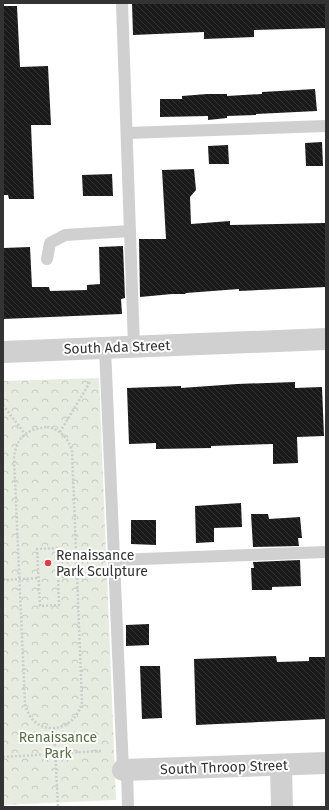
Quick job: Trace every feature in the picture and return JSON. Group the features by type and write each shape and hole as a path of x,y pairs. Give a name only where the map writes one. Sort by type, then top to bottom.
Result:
{"street":[{"name":"South Ada Street","path":"3,352 326,339"},
{"name":"South Throop Street","path":"125,770 281,766 326,763"},
{"path":"281,766 282,807"}],"lane":[{"path":"122,3 134,346"},
{"path":"127,133 326,126"},
{"path":"47,259 50,243 65,235 130,231"},
{"path":"105,348 114,560 128,807"},
{"path":"114,560 326,552"}],"path":[{"path":"60,432 92,378"},
{"path":"3,405 25,434"},
{"path":"47,427 53,428 60,432 69,443 72,450 82,702 80,710 72,720 67,724 54,728 40,726 30,718 27,712 26,704 14,458 16,445 25,434 32,429 47,427"},
{"path":"57,548 58,577 59,605 40,606 37,549 57,548"},
{"path":"58,577 77,576"},
{"path":"3,580 39,578"},
{"path":"54,728 58,807"},
{"path":"3,757 101,752"}],"green space":[{"name":"Renaissance Park","path":"99,378 116,800 3,805 3,381"}],"building":[{"path":"132,3 326,3 326,28 254,30 254,37 204,39 204,32 133,35"},
{"path":"3,6 17,6 20,67 48,66 51,125 31,125 34,199 9,199 8,195 3,195"},
{"path":"315,89 317,111 227,116 227,118 208,120 208,116 160,117 160,99 182,99 182,96 207,94 227,94 227,96 262,94 262,92"},
{"path":"322,142 323,166 306,166 305,143"},
{"path":"228,145 229,164 209,164 208,146"},
{"path":"194,169 196,190 190,197 191,224 230,221 230,225 325,223 326,287 239,291 239,289 140,297 139,239 166,239 162,170"},
{"path":"112,174 113,196 83,196 82,175"},
{"path":"123,246 125,298 121,299 122,314 3,319 3,248 30,247 32,287 49,287 50,291 87,290 87,285 100,284 99,247"},
{"path":"295,382 295,388 322,387 324,436 297,437 298,463 273,464 273,444 211,446 211,448 156,449 156,443 129,444 127,388 181,386 181,388"},
{"path":"241,503 242,527 214,528 214,542 196,543 195,506"},
{"path":"251,514 268,514 269,519 300,517 302,538 298,538 299,546 253,547"},
{"path":"131,520 156,520 156,545 131,544"},
{"path":"300,560 301,586 272,587 272,590 252,590 251,568 254,568 253,562"},
{"path":"149,624 149,645 126,646 126,625"},
{"path":"276,656 277,662 309,661 309,657 326,657 326,719 196,725 194,659"},
{"path":"140,666 160,666 162,718 142,719"}],"place":[{"name":"Renaissance Park Sculpture","path":"48,563"}]}
